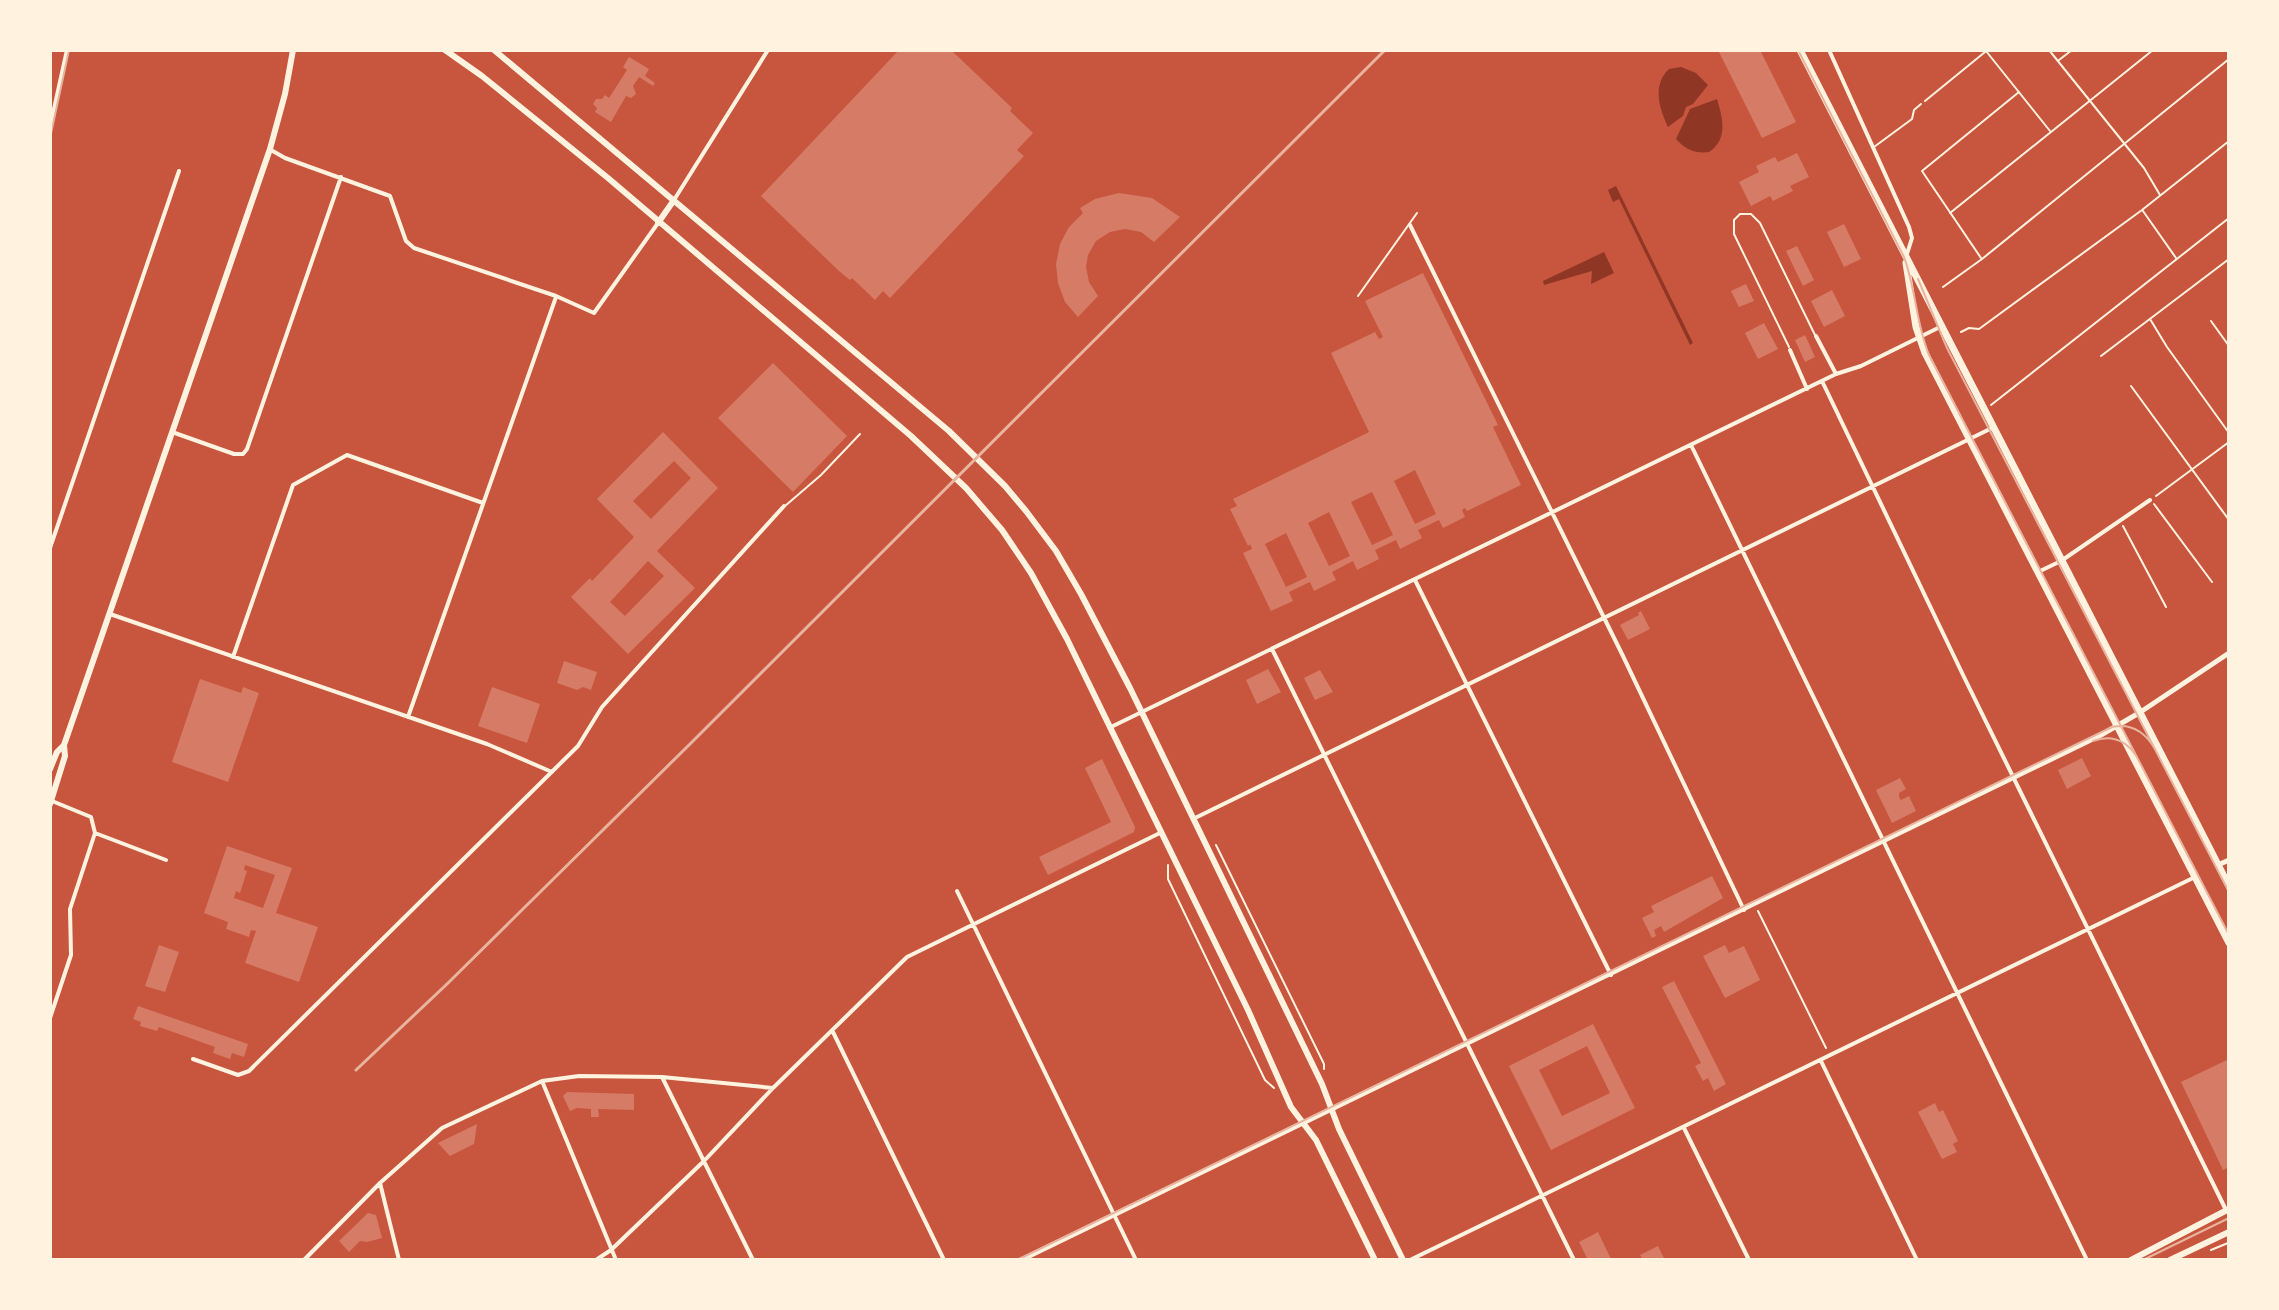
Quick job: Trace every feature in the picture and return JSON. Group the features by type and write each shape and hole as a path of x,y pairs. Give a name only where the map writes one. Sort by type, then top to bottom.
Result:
{"main road":[{"path":"50,802 65,756 64,745 270,149 293,50"},
{"path":"445,50 492,85 658,223 944,465 1002,530 1031,573 1110,727 1248,1010 1291,1107 1316,1140 1375,1260"},
{"path":"494,50 964,445 1034,520 1064,565 1141,713 1403,1260"},
{"path":"1800,50 2229,886"},
{"path":"658,223 674,200"},
{"path":"1906,257 1918,337 2229,943"},
{"path":"50,769 57,752 64,745"},
{"path":"2131,1260 2228,1209"},
{"path":"2170,1260 2229,1232"}],"street":[{"path":"50,127 67,50"},
{"path":"674,200 768,50"},
{"path":"1829,50 1911,232 1912,241 1906,257"},
{"path":"270,149 285,158 390,196 406,241 414,248 556,296 594,313 658,223"},
{"path":"50,548 179,171"},
{"path":"172,432 234,454 243,454 247,449 341,177"},
{"path":"1410,225 1744,910"},
{"path":"408,717 556,296"},
{"path":"1110,727 1836,374 1861,366 1940,327"},
{"path":"1816,336 1836,374"},
{"path":"1790,350 1807,389"},
{"path":"1822,381 2006,762 2228,1209"},
{"path":"1193,819 1992,428"},
{"path":"1691,445 2087,1260"},
{"path":"233,657 293,485 347,455 483,503"},
{"path":"2038,572 2061,561 2150,500"},
{"path":"193,1059 238,1075 249,1071 578,746 602,707 784,506"},
{"path":"1415,580 1611,975"},
{"path":"109,614 513,754 552,772"},
{"path":"1272,649 1574,1260"},
{"path":"1021,1260 2117,726 2229,653"},
{"path":"50,802 91,817 95,833 70,909 71,955 50,1018"},
{"path":"596,1260 611,1250 704,1161 773,1088 907,957 1162,832"},
{"path":"95,833 166,860"},
{"path":"2218,865 2229,860"},
{"path":"1410,1260 2195,877"},
{"path":"957,891 1136,1260"},
{"path":"833,1032 944,1260"},
{"path":"1821,1061 1917,1260"},
{"path":"304,1260 380,1183 442,1128 542,1081 579,1076 662,1077 773,1088"},
{"path":"662,1077 753,1260"},
{"path":"542,1081 616,1260"},
{"path":"1684,1128 1749,1260"},
{"path":"380,1183 399,1260"}],"lane":[{"path":"1874,148 1912,119 1914,110 1921,104"},
{"path":"1358,296 1417,213"},
{"path":"1790,350 1734,234 1734,220 1740,214 1751,214 1760,223 1816,336"},
{"path":"784,506 821,475 860,434"}],"path":[{"path":"1921,104 1986,50 2050,131"},
{"path":"2049,50 2144,168 2161,196"},
{"path":"2058,61 2072,50"},
{"path":"1950,213 2153,50"},
{"path":"1943,287 1982,259 2229,59"},
{"path":"1982,259 1922,171 2019,92"},
{"path":"1961,332 1969,328 1979,329 2161,196 2229,141"},
{"path":"2142,210 2177,259"},
{"path":"1983,411 2229,218"},
{"path":"2101,356 2229,259"},
{"path":"2150,319 2229,433"},
{"path":"2211,321 2229,346"},
{"path":"2131,386 2229,520"},
{"path":"2212,582 2150,500 2229,442"},
{"path":"2121,520 2166,607"},
{"path":"1220,851 1324,1064 1324,1074"},
{"path":"1168,879 1265,1080"},
{"path":"1755,905 1830,1056"}],"shaded area":[{"path":"1681,67 1696,73 1708,85 1693,104 1686,107 1683,116 1668,127 1660,105 1660,82 1669,69"},
{"path":"1717,99 1722,121 1719,141 1709,152 1687,148 1676,139 1690,109"},
{"path":"1616,186 1693,343 1690,345 1619,199 1613,202 1608,190"},
{"path":"1604,252 1614,273 1591,284 1592,271 1544,285 1543,281"}],"building":[{"path":"899,50 951,50 1012,108 1010,111 1033,133 1017,150 1024,156 890,298 883,291 875,300 852,278 850,280 839,271 761,196"},
{"path":"1718,50 1760,50 1796,122 1762,138"},
{"path":"629,57 649,69 645,76 655,83 653,86 639,77 633,86 636,94 631,98 626,96 611,122 595,112 597,108 593,104 605,95 609,98 627,70 623,67"},
{"path":"1797,153 1809,177 1790,186 1793,191 1773,201 1770,196 1751,206 1739,182 1759,172 1756,166 1775,157 1778,162"},
{"path":"1119,193 1152,198 1180,217 1154,242 1141,232 1125,229 1110,232 1096,241 1088,255 1086,267 1089,282 1098,296 1078,317 1065,302 1058,283 1056,264 1060,244 1069,227 1083,213 1080,208 1095,199"},
{"path":"1844,224 1861,259 1844,267 1827,232"},
{"path":"1797,246 1814,280 1803,286 1786,251"},
{"path":"1423,273 1498,425 1493,427 1521,485 1467,511 1465,508 1462,510 1465,517 1443,528 1439,520 1418,530 1422,538 1400,549 1396,540 1375,550 1379,559 1357,570 1353,561 1332,572 1336,580 1314,591 1310,582 1289,592 1293,601 1271,611 1243,553 1252,549 1230,509 1237,506 1233,499 1369,432 1331,353 1375,332 1379,339 1383,337 1365,301","holes":["1415,470 1436,514 1415,524 1394,481","1372,492 1393,535 1372,545 1351,502","1329,512 1350,556 1329,566 1308,523","1286,533 1307,577 1286,587 1265,544"]},
{"path":"1746,284 1754,301 1739,307 1731,291"},
{"path":"1832,290 1845,316 1824,327 1811,301"},
{"path":"1764,323 1778,349 1758,359 1745,333"},
{"path":"1805,335 1815,357 1805,362 1795,340"},
{"path":"773,363 847,436 793,492 718,418"},
{"path":"663,432 718,488 657,551 695,588 628,654 571,597 590,578 592,581 634,537 597,499","holes":["674,461 691,478 651,519 633,501","648,561 664,576 625,616 610,602"]},
{"path":"1641,611 1650,629 1628,640 1620,625"},
{"path":"564,661 597,672 591,690 583,687 577,690 557,683"},
{"path":"1268,669 1281,692 1257,704 1246,680"},
{"path":"1320,670 1333,692 1315,700 1304,678"},
{"path":"200,679 241,693 243,687 259,693 228,782 172,762"},
{"path":"492,687 540,704 527,743 478,726"},
{"path":"2082,758 2091,776 2067,789 2058,770"},
{"path":"1102,759 1135,827 1134,832 1048,875 1039,857 1111,822 1085,768"},
{"path":"1900,778 1906,789 1899,793 1899,797 1901,800 1909,796 1916,811 1892,823 1876,790"},
{"path":"227,846 292,868 276,913 318,927 299,982 245,963 256,931 251,930 249,937 226,929 228,922 204,913","holes":["245,865 275,875 263,908 234,898 236,891 240,893 247,871 244,870"]},
{"path":"1712,876 1723,898 1664,932 1661,926 1654,930 1656,936 1652,938 1642,918 1654,912 1651,906"},
{"path":"159,945 179,952 165,992 145,986"},
{"path":"1725,945 1729,953 1744,946 1760,980 1725,998 1703,956"},
{"path":"1674,981 1726,1084 1714,1091 1708,1078 1703,1081 1695,1066 1701,1063 1662,987"},
{"path":"138,1006 248,1044 244,1057 232,1053 230,1059 213,1053 215,1047 159,1027 157,1031 140,1026 141,1022 133,1019"},
{"path":"1593,1024 1635,1108 1551,1150 1509,1066","holes":["1587,1046 1610,1093 1562,1116 1539,1070"]},
{"path":"2229,1059 2229,1167 2223,1170 2181,1082"},
{"path":"567,1092 634,1094 634,1110 598,1109 599,1117 591,1117 591,1109 570,1111 563,1096"},
{"path":"1935,1103 1939,1112 1943,1110 1958,1141 1953,1144 1957,1152 1942,1159 1918,1112"},
{"path":"477,1124 474,1144 450,1156 438,1143"},
{"path":"368,1213 376,1215 382,1238 360,1241 349,1252 339,1241"},
{"path":"1598,1232 1609,1260 1588,1260 1579,1242"},
{"path":"1658,1246 1665,1260 1643,1260 1640,1255"}],"tram line":[{"path":"50,138 69,50"},
{"path":"1798,50 1904,257 1929,355 2229,935"},
{"path":"1918,279 1947,348 2229,892"},
{"path":"1017,1260 2112,727 2125,726 2137,730 2155,749"},
{"path":"2093,741 2106,738 2118,740 2137,757"},
{"path":"2143,1260 2229,1218"}],"railway":[{"path":"356,1070 690,744 1385,50"}]}
